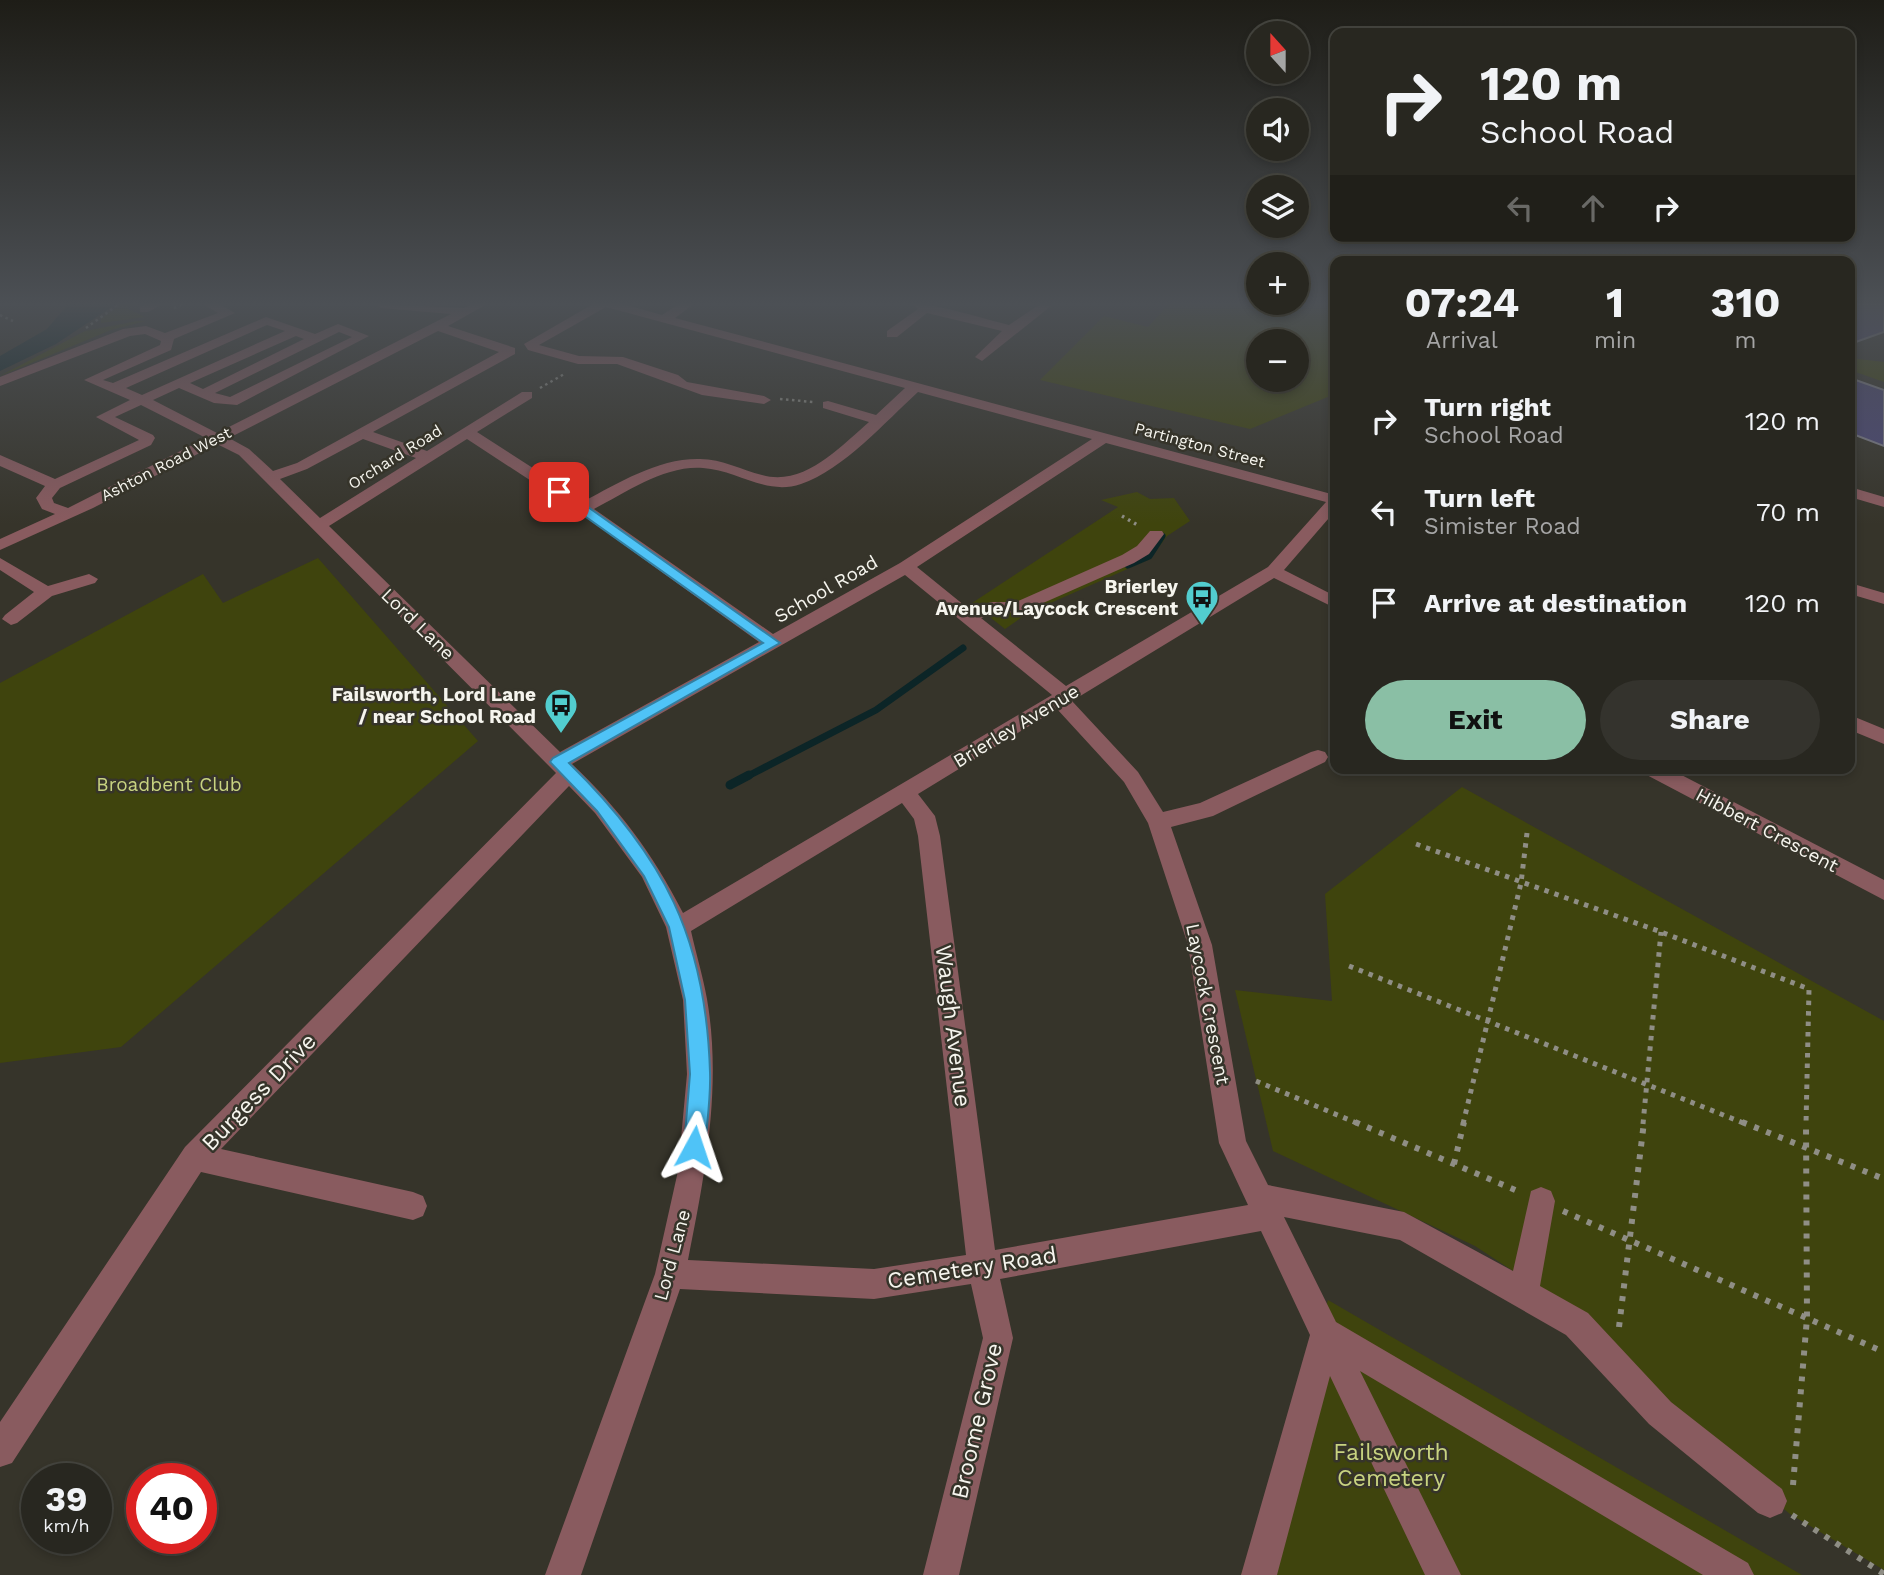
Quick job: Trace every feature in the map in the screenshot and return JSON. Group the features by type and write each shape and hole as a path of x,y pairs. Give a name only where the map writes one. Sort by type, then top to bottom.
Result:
{"street":[{"path":"0,397 46,378"},
{"path":"97,378 91,380 113,388 137,378"},
{"path":"69,513 48,506 44,498 55,485 146,442 149,438 103,417 190,378"},
{"path":"204,394 237,378"},
{"path":"178,383 232,402 281,378"},
{"name":"Ashton Road West","path":"0,545 337,378"},
{"path":"269,478 302,466 461,378"},
{"path":"671,378 682,385 707,392 724,392 764,400"},
{"name":"Partington Street","path":"888,378 1330,500"},
{"path":"583,508 665,470 692,463 720,466 769,481 793,482 815,472 917,385"},
{"name":"Lord Lane","path":"113,388 244,452 603,807 651,872 678,927 695,1000 700,1074 692,1171 670,1274 563,1575"},
{"name":"Orchard Road","path":"318,526 527,395"},
{"path":"828,405 878,420"},
{"path":"467,432 583,508 773,643"},
{"path":"361,433 428,457"},
{"name":"School Road","path":"563,768 906,567 1105,437"},
{"path":"0,460 55,485"},
{"path":"1855,493 1884,502"},
{"name":"Brierley Avenue","path":"678,927 1274,571 1330,507"},
{"path":"970,616 991,608 1019,607 1128,559 1143,550 1156,534"},
{"path":"0,563 46,592"},
{"name":"Laycock Crescent","path":"906,567 970,616 1063,698 1131,777 1158,822 1200,945 1233,1143 1443,1575"},
{"path":"1274,571 1330,600"},
{"path":"10,619 46,592 89,579"},
{"path":"1855,590 1884,599"},
{"path":"1855,724 1884,737"},
{"path":"1158,822 1205,810 1318,757"},
{"name":"Burgess Drive","path":"0,1451 195,1157 563,768"},
{"name":"Hibbert Crescent","path":"1661,774 1884,891"},
{"name":"Waugh Avenue","path":"905,792 923,816 929,836 982,1267"},
{"path":"195,1157 412,1206"},
{"path":"1523,1294 1541,1201"},
{"path":"1265,1207 1404,1226 1577,1324 1660,1413 1786,1501"},
{"name":"Cemetery Road","path":"670,1274 874,1284 982,1267 1265,1207"},
{"name":"Broome Grove","path":"941,1575 998,1338 982,1267"},
{"path":"1259,1575 1326,1334 1697,1564 1736,1575"}],"path":[{"path":"527,395 557,378"},
{"path":"764,400 796,399 828,405"},
{"path":"1454,1164 1521,883 1527,833"},
{"path":"1416,844 1661,932 1809,989 1807,1318 1786,1501 1884,1574"},
{"path":"1619,1327 1648,1085 1661,932"},
{"path":"1349,966 1884,1179"},
{"path":"1256,1081 1541,1201 1884,1352"}],"green space":[{"path":"1042,378 1246,378 1246,392 1309,392 1309,378 1330,378 1330,396 1250,429 1040,380"},
{"path":"1137,492 1150,499 1174,498 1190,521 1167,536 1150,559 1028,613 1005,629 972,603 1118,507 1101,500"},
{"name":"Broadbent Club","path":"318,558 478,741 121,1047 0,1063 0,683 203,574 223,603"},
{"path":"1462,787 1884,1021 1884,1570 1790,1514 1730,1465 1568,1307 1475,1246 1273,1151 1235,990 1332,1001 1325,894"},
{"name":"Failsworth Cemetery","path":"1328,1300 1802,1575 1241,1575"}],"building":[{"path":"1855,380 1884,390 1884,446 1855,435"}],"waterway":[{"path":"1128,565 1149,556 1162,536"},
{"path":"746,777 876,710 963,648"},
{"path":"730,785 749,775"}],"place":[{"name":"Brierley Avenue/Laycock Crescent","path":"1202,627"},
{"name":"Failsworth, Lord Lane / near School Road","path":"561,735"}],"route":[{"path":"559,492 773,643 558,762 603,807 651,872 678,927 695,1000 700,1074 694,1147"}]}
